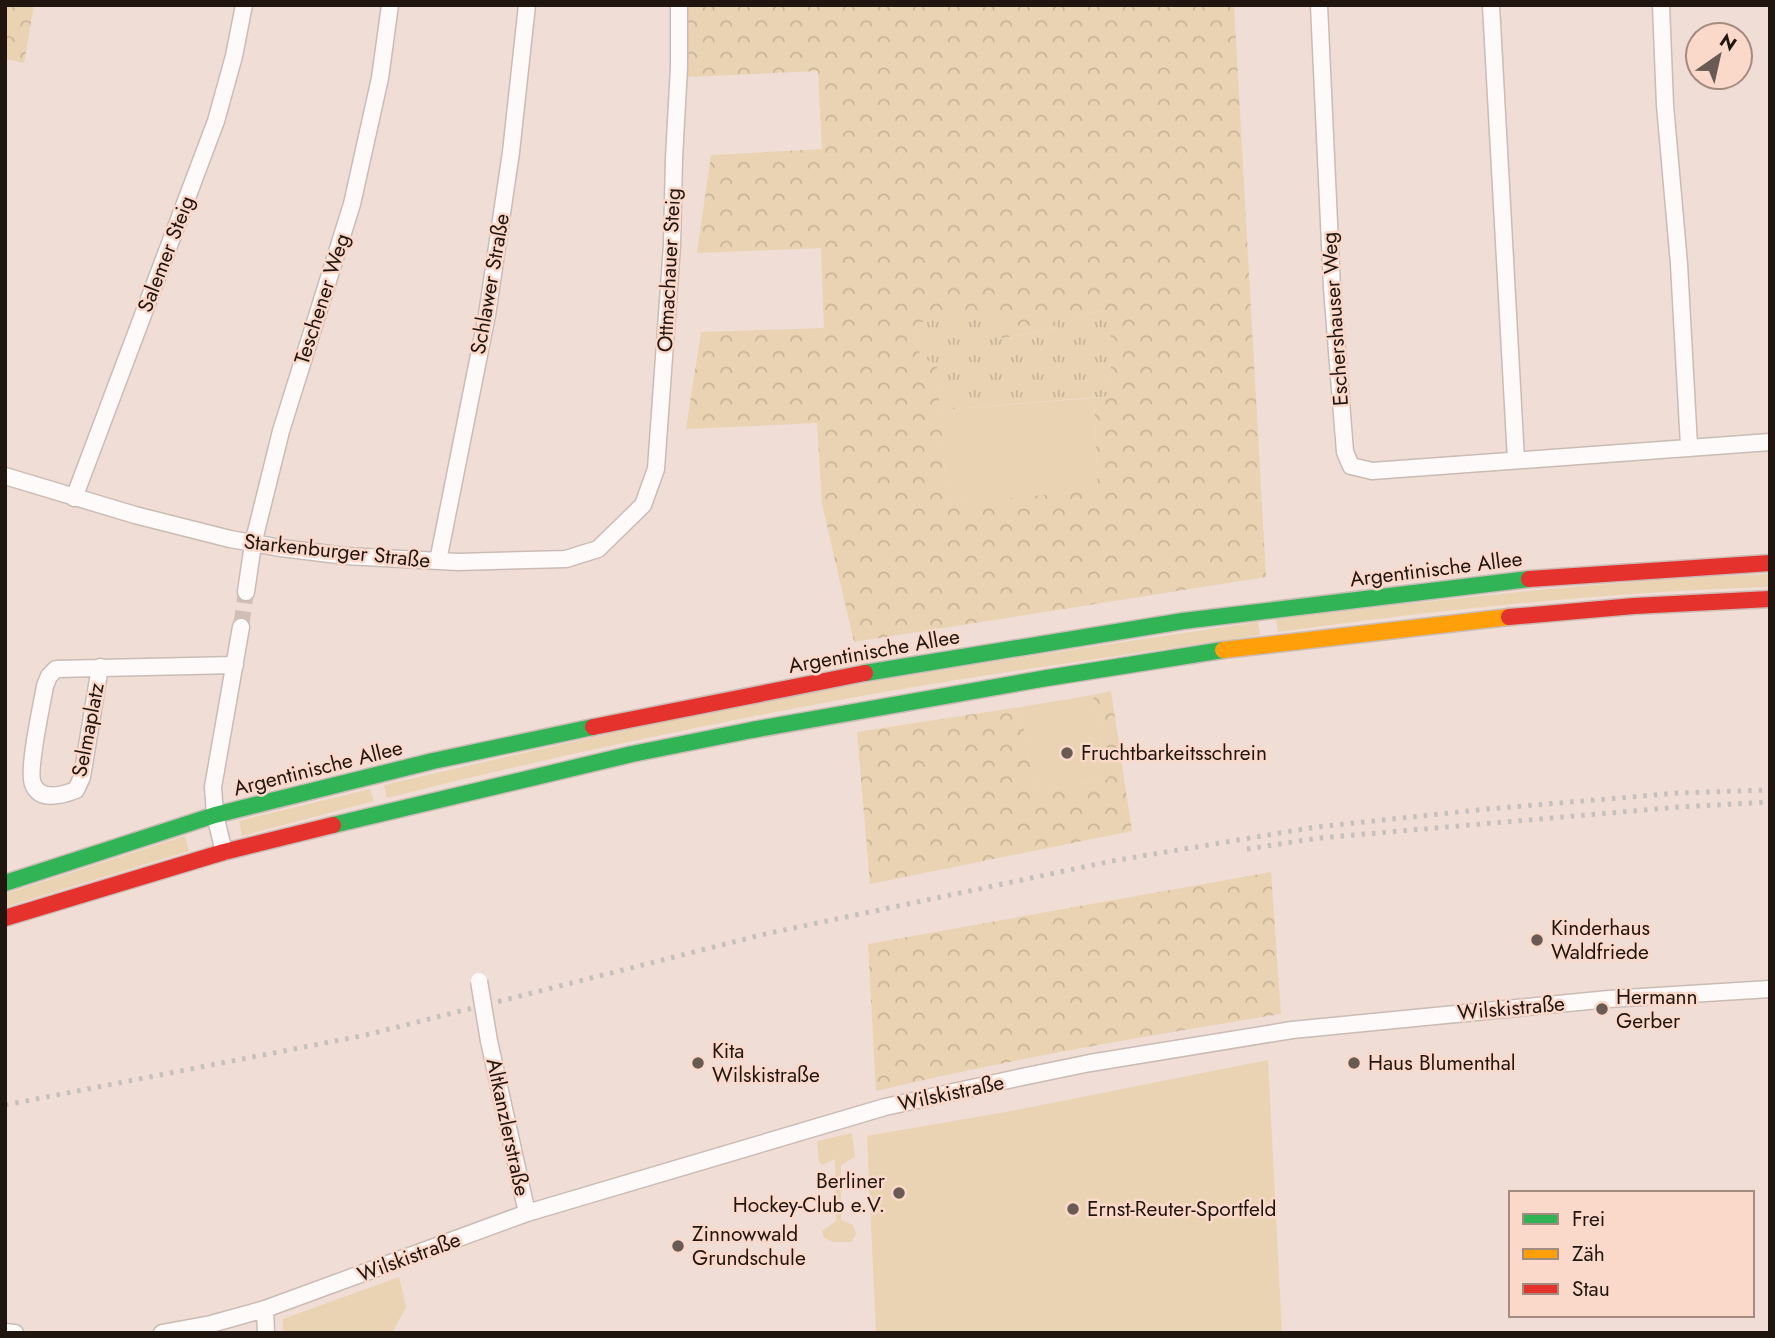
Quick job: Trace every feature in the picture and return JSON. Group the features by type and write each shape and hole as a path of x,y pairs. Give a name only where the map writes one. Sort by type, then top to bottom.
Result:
{"main road":[{"name":"Argentinische Allee","path":"5,883 215,815 433,761 895,667 1183,621 1487,583 1586,574 1770,564"},
{"path":"5,918 224,852 632,754 1047,678 1215,651 1460,621 1634,606 1770,599"}],"street":[{"name":"Salemer Steig","path":"74,498 216,121 234,56 244,5"},
{"name":"Teschener Weg","path":"246,592 253,544 281,431 352,204 382,65 390,5"},
{"name":"Schlawer Straße","path":"438,561 488,315 513,135 527,5"},
{"name":"Ottmachauer Steig","path":"624,526 643,505 656,469 673,235 679,5"},
{"name":"Eschershauser Weg","path":"1319,5 1332,288 1345,452 1351,466 1372,471 1770,442"},
{"path":"1491,5 1516,460"},
{"path":"1661,5 1665,105 1679,264 1689,446"},
{"name":"Starkenburger Straße","path":"5,476 74,498 229,540 346,556 438,561 566,559 598,549 624,526"},
{"path":"224,852 215,815 213,788 241,627"},
{"name":"Selmaplatz","path":"100,667 82,777 76,790 60,797 38,791 32,783 32,767 48,676 56,669 100,667 235,665"},
{"name":"Altkanzlerstraße","path":"479,981 489,1041 527,1213"},
{"name":"Wilskistraße","path":"162,1333 211,1324 265,1309 527,1213 885,1107 1090,1063 1292,1030 1609,999 1770,989"},
{"path":"265,1309 266,1333"},
{"path":"5,1332 15,1333"}],"green space":[{"path":"5,5 34,5 24,63 5,59"},
{"path":"684,5 1234,5 1266,577 854,642 822,504 817,423 686,429 701,332 824,328 821,248 697,253 711,155 822,149 818,71 688,77","holes":["1106,311 1111,341 1110,396 1094,398 1098,490 947,504 937,367 920,354 916,323 998,339 1056,328 1055,317"]},
{"path":"994,311 999,339 1056,328 1054,317 1107,311 1111,341 1110,396 940,410 937,367 920,354 916,323"},
{"path":"1094,398 1098,491 947,504 940,410"},
{"path":"1770,574 1770,587 1523,603 1278,632 1276,619 1584,586"},
{"path":"1258,622 1260,635 956,680 813,705 599,748 387,798 384,785 629,729 777,699 957,668"},
{"path":"1111,691 1132,831 870,884 857,732 1020,707 1035,791 1108,779 1093,695"},
{"path":"1093,695 1108,779 1035,791 1020,707"},
{"path":"370,789 374,801 242,836 239,821"},
{"path":"185,836 189,851 5,907 5,894"},
{"path":"1271,872 1281,1014 1078,1049 876,1091 868,944"},
{"name":"Ernst-Reuter-Sportfeld","path":"1268,1060 1282,1333 876,1333 867,1136 1022,1109"},
{"path":"852,1133 855,1157 841,1165 841,1220 853,1225 856,1234 851,1242 833,1242 824,1238 822,1231 836,1221 835,1159 822,1165 819,1162 817,1141"},
{"path":"399,1277 406,1307 392,1333 283,1333 283,1319"}],"tunnel":[{"path":"241,627 246,592"}],"railway":[{"path":"5,1105 366,1035 765,934 1112,861 1316,827 1678,793 1770,790"},
{"path":"1247,849 1319,838 1679,807 1770,802"}],"traffic: fast":[{"path":"865,673 1183,621 1529,579"},
{"path":"333,825 632,754 752,730 1223,650"},
{"path":"5,883 215,815 433,761 593,727"}],"traffic: slow":[{"path":"1223,650 1509,617"}],"traffic: jam":[{"path":"1529,579 1770,563"},
{"path":"1509,617 1634,606 1770,599"},
{"path":"593,727 865,673"},
{"path":"5,918 224,852 333,825"}],"place":[{"name":"Fruchtbarkeitsschrein","path":"1067,753"},
{"name":"Kinderhaus Waldfriede","path":"1537,940"},
{"name":"Hermann Gerber","path":"1602,1009"},
{"name":"Kita Wilskistraße","path":"698,1063"},
{"name":"Haus Blumenthal","path":"1354,1063"},
{"name":"Berliner Hockey-Club e.V.","path":"899,1193"},
{"name":"Ernst-Reuter-Sportfeld","path":"1073,1209"},
{"name":"Zinnowwald Grundschule","path":"678,1246"}]}
